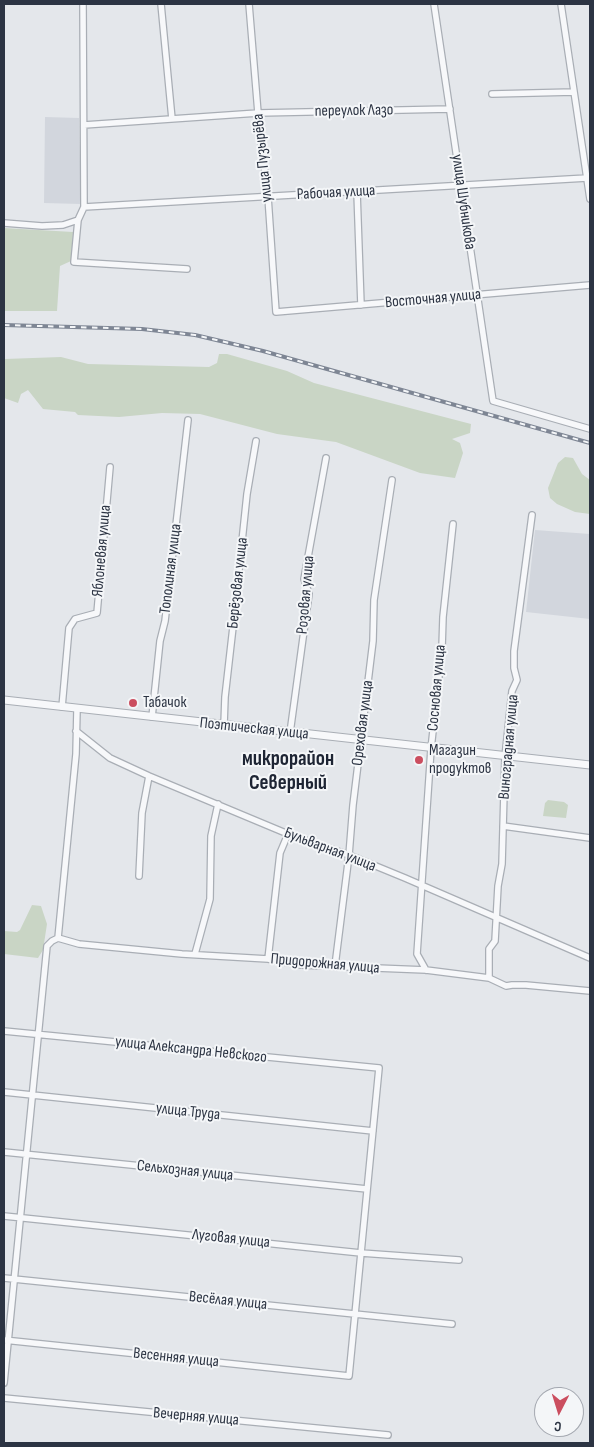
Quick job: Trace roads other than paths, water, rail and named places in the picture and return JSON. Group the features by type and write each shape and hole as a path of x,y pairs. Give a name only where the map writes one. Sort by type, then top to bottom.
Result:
{"street":[{"path":"83,4 84,207 78,220 74,262 187,269"},
{"path":"161,4 172,119"},
{"name":"улица Пузырёва","path":"249,4 258,113 268,197 276,312"},
{"name":"улица Шубникова","path":"434,4 493,401 590,429"},
{"path":"561,4 590,199"},
{"path":"492,94 574,92"},
{"name":"переулок Лазо","path":"84,125 258,113 450,109"},
{"name":"Рабочая улица","path":"84,207 587,178"},
{"path":"357,192 361,305"},
{"path":"4,223 63,225 78,220"},
{"name":"Восточная улица","path":"276,312 590,285"},
{"name":"Тополиная улица","path":"152,717 188,420"},
{"name":"Берёзовая улица","path":"224,725 225,697 247,494 256,441"},
{"name":"Розовая улица","path":"290,733 309,594 304,579 326,458"},
{"name":"Яблоневая улица","path":"62,707 69,628 75,619 97,613 110,467"},
{"name":"Ореховая улица","path":"336,966 373,641 374,600 392,480"},
{"name":"Виноградная улица","path":"489,978 489,950 495,941 498,886 502,864 505,757 512,691 516,680 514,651 532,515"},
{"name":"Сосновая улица","path":"426,970 417,954 431,749 442,648 442,617 453,524"},
{"name":"Поэтическая улица","path":"4,700 431,749 590,765"},
{"path":"4,1383 6,1340 14,1279 47,946 58,938 76,754 78,709"},
{"name":"Бульварная улица","path":"76,731 110,758 149,776 288,834 349,855 590,958"},
{"path":"139,876 142,813 149,776"},
{"path":"195,954 210,899 211,836 218,804"},
{"path":"503,826 590,838"},
{"path":"268,959 280,853 288,834"},
{"name":"Придорожная улица","path":"58,938 80,944 268,959 302,965 426,970 489,978 506,986 512,984 590,991"},
{"name":"улица Александра Невского","path":"4,1031 379,1068 373,1131"},
{"name":"улица Труда","path":"4,1092 373,1131"},
{"path":"355,1314 373,1131"},
{"name":"Сельхозная улица","path":"4,1152 367,1188"},
{"name":"Луговая улица","path":"4,1216 361,1253 459,1260"},
{"name":"Весёлая улица","path":"4,1278 452,1324"},
{"name":"Весенняя улица","path":"6,1340 349,1376 355,1314"},
{"name":"Вечерняя улица","path":"4,1398 388,1435"}],"railway":[{"path":"4,325 142,329 195,335 263,351 590,443"}],"place":[{"name":"Табачок","path":"133,703"},
{"name":"Магазин продуктов","path":"419,760"}],"district":[{"name":"микрорайон Северный","path":"288,772"}]}
